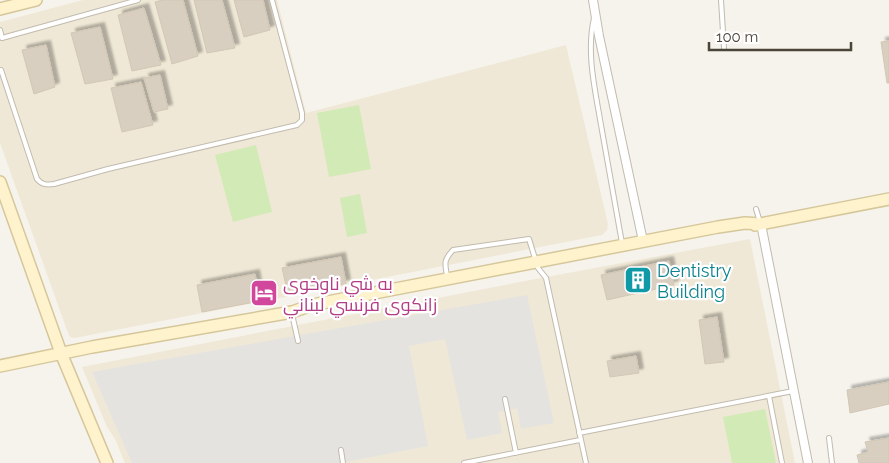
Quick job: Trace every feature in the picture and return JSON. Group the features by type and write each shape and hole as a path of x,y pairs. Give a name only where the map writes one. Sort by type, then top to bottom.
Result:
{"street":[{"path":"0,3 10,0"},
{"path":"0,9 36,0"},
{"path":"593,0 643,241"},
{"path":"0,182 61,353 107,463"},
{"path":"0,366 92,347 292,312 312,305 448,279 720,233 889,199"},
{"path":"292,312 313,312 643,241 724,226 745,223 761,224"},
{"path":"761,224 808,463"}],"lane":[{"path":"0,30 2,38 138,0"},
{"path":"1,70 38,179 47,185 297,125 302,120 302,112 272,0"},
{"path":"721,0 724,48"},
{"path":"595,12 590,46 593,78 623,245"},
{"path":"756,209 761,224"},
{"path":"448,279 445,263 446,258 453,250 528,239 537,264 546,278 586,463"},
{"path":"292,312 298,341"},
{"path":"579,433 793,391"},
{"path":"769,396 782,463"},
{"path":"505,399 516,453"},
{"path":"829,438 832,463"},
{"path":"464,463 580,440"},
{"path":"341,450 343,463"}],"shaded area":[{"path":"83,0 277,0 306,113 566,45 608,224 607,230 602,235 75,338 70,337 0,143 0,22"},
{"path":"750,239 795,463 125,463 115,439 107,427 82,367 525,281"},
{"path":"527,295 554,423 521,429 517,408 498,412 502,433 467,440 445,339 409,346 428,446 340,463 132,463 92,372"}],"green space":[{"path":"359,105 371,169 329,177 317,113"},
{"path":"256,145 272,212 233,222 215,155"},
{"path":"360,194 367,233 347,237 340,198"},
{"path":"765,409 776,463 732,463 723,417"}],"building":[{"path":"183,0 198,56 172,64 155,2"},
{"path":"194,0 222,0 235,48 207,53"},
{"path":"234,0 263,0 270,30 244,37"},
{"path":"144,8 161,65 132,71 118,15"},
{"path":"100,27 113,79 85,84 71,33"},
{"path":"889,41 889,83 887,83 881,42"},
{"path":"46,45 55,87 34,94 22,50"},
{"path":"160,75 168,109 154,112 144,78"},
{"path":"141,82 153,125 122,132 111,88"},
{"path":"341,257 346,284 288,294 282,268"},
{"name":"Dentistry Building","path":"669,261 674,285 607,300 601,275"},
{"path":"255,274 260,301 202,312 197,285"},
{"path":"717,317 724,362 705,364 699,320"},
{"path":"636,356 639,373 610,377 607,361"},
{"path":"889,382 889,404 850,413 847,390"},
{"path":"889,438 889,463 859,463 857,455 868,452 865,442"}],"place":[{"name":"Dentistry Building","path":"638,280"},
{"name":"به شي ناوخوى زانكوى فرنسي لبناني","path":"264,293"}]}
